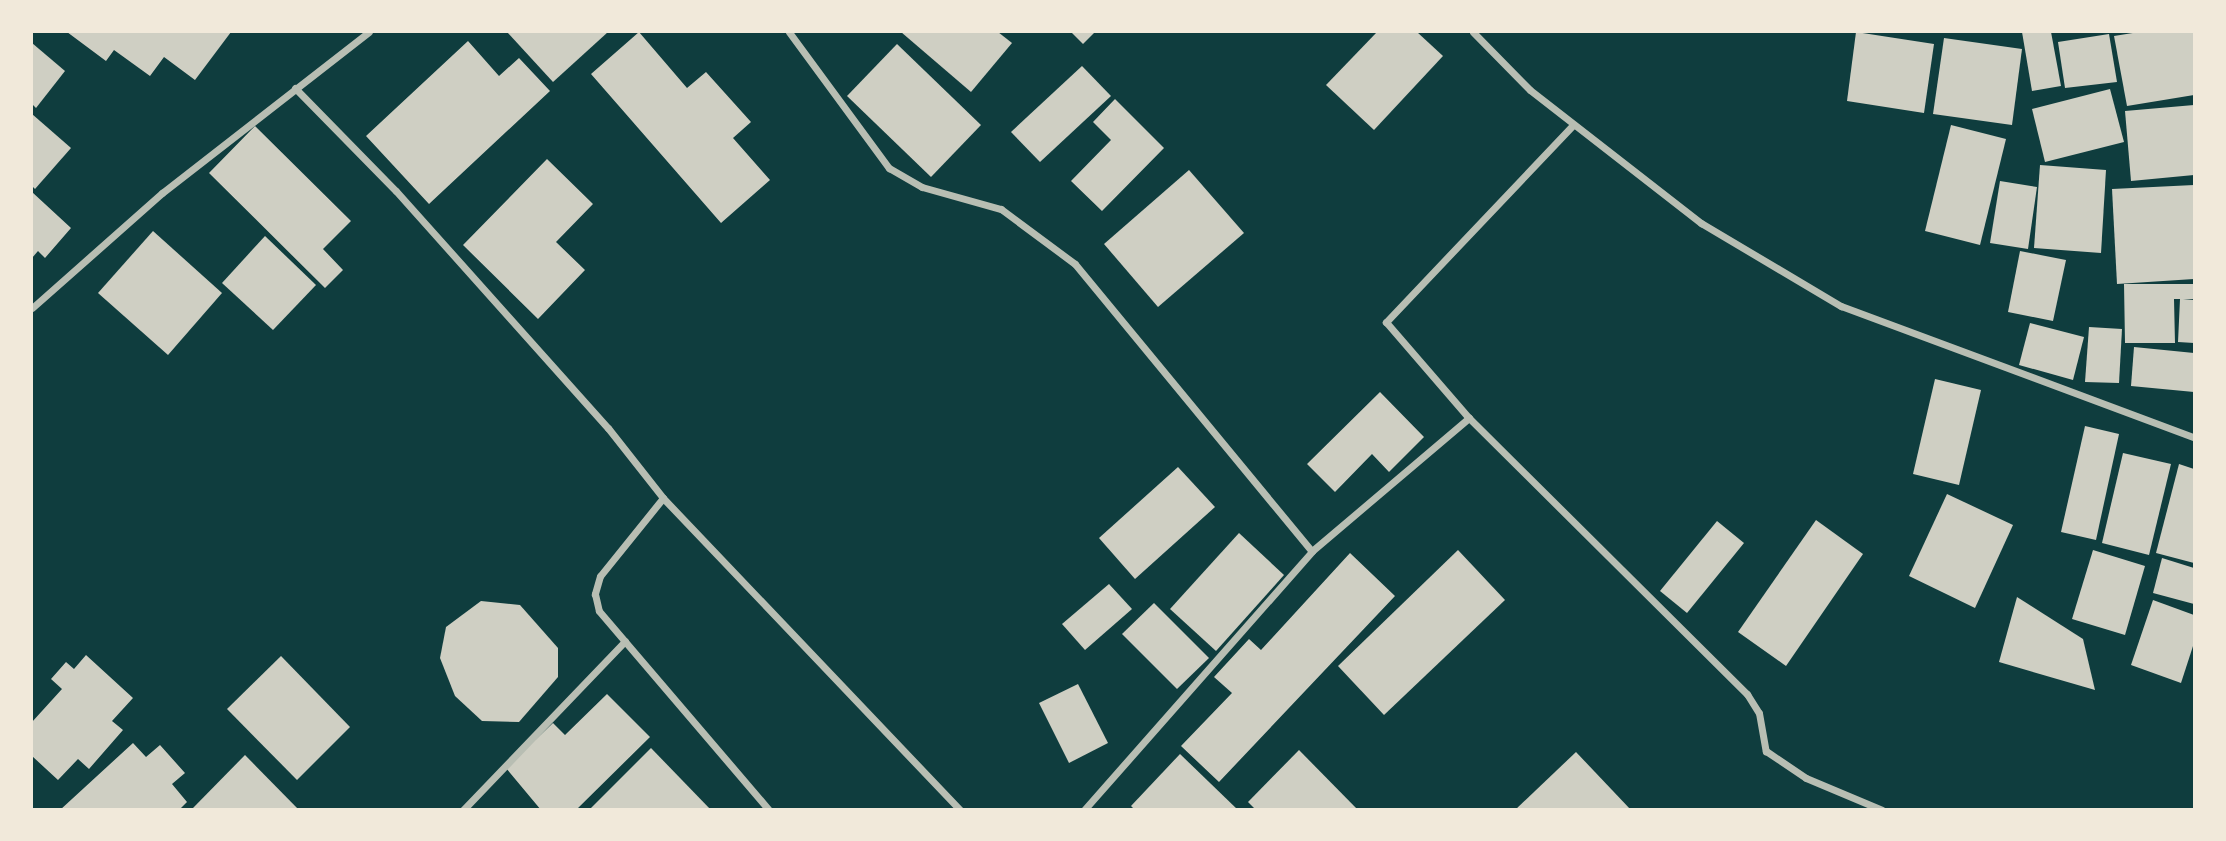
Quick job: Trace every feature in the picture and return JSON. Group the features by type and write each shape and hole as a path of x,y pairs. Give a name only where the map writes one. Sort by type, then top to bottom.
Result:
{"street":[{"path":"32,308 162,193 369,32"},
{"path":"789,32 889,168 922,187 1001,209 1075,264 1312,551"},
{"path":"1473,32 1530,90 1701,223 1841,306 2194,437"},
{"path":"295,88 405,202 608,428 663,498 960,810"},
{"path":"1573,125 1386,323 1469,418 1747,694 1759,713 1766,751 1772,757 1806,778 1882,810"},
{"path":"1084,810 1312,551 1469,418"},
{"path":"663,498 608,562 595,594 599,611 769,810"},
{"path":"463,810 625,641"}],"building":[{"path":"67,32 231,32 195,80 164,57 150,76 114,50 106,61"},
{"path":"507,32 608,32 553,82"},
{"path":"639,32 687,88 706,72 751,122 733,138 770,180 721,223 591,74"},
{"path":"901,32 998,32 1012,43 971,92"},
{"path":"1071,32 1095,32 1083,44"},
{"path":"1377,32 1417,32 1443,56 1374,130 1326,85"},
{"path":"1856,32 1934,44 1924,113 1847,101"},
{"path":"2022,32 2051,32 2061,86 2032,91"},
{"path":"2139,32 2194,32 2194,95 2127,106 2114,36"},
{"path":"2109,34 2117,82 2065,88 2058,42"},
{"path":"1944,38 2022,49 2012,125 1933,114"},
{"path":"468,41 499,76 519,58 550,91 429,204 366,136"},
{"path":"32,43 65,71 36,108 32,104"},
{"path":"897,44 981,125 931,177 847,96"},
{"path":"1082,66 1111,96 1040,162 1011,132"},
{"path":"2110,89 2124,142 2045,162 2032,109"},
{"path":"1115,99 1164,148 1102,211 1071,181 1111,140 1093,122"},
{"path":"2194,105 2194,175 2131,181 2125,111"},
{"path":"32,114 71,148 35,189 32,186"},
{"path":"1951,125 2006,139 1980,245 1925,231"},
{"path":"255,126 351,221 323,249 343,270 325,288 209,173"},
{"path":"547,159 593,204 556,242 585,270 538,319 463,245"},
{"path":"2040,165 2106,170 2101,253 2034,248"},
{"path":"1189,170 1244,233 1158,307 1104,244"},
{"path":"2000,181 2037,187 2028,249 1990,243"},
{"path":"2194,185 2194,279 2117,284 2112,189"},
{"path":"32,192 71,228 45,258 38,251 32,258"},
{"path":"153,231 222,293 168,355 98,293"},
{"path":"265,236 316,285 273,330 222,283"},
{"path":"2020,251 2066,260 2053,321 2008,312"},
{"path":"2124,284 2194,284 2194,299 2183,299 2194,300 2194,343 2178,342 2180,299 2174,299 2175,343 2125,343"},
{"path":"2030,323 2084,337 2073,380 2019,365"},
{"path":"2089,327 2122,329 2119,383 2085,382"},
{"path":"2134,347 2194,353 2194,392 2131,386"},
{"path":"1935,379 1981,390 1959,485 1913,474"},
{"path":"1380,392 1424,437 1389,472 1372,454 1335,492 1307,464"},
{"path":"2085,426 2119,434 2096,540 2061,532"},
{"path":"2123,453 2171,464 2149,555 2102,543"},
{"path":"2179,464 2194,469 2194,563 2156,553"},
{"path":"1178,467 1215,507 1135,579 1099,538"},
{"path":"1947,494 2013,525 1975,608 1909,576"},
{"path":"1816,520 1863,554 1786,666 1738,632"},
{"path":"1717,521 1744,543 1687,613 1660,591"},
{"path":"1239,533 1284,575 1216,651 1170,609"},
{"path":"1458,550 1505,600 1384,715 1338,666"},
{"path":"2093,550 2145,566 2125,635 2072,619"},
{"path":"1350,553 1395,596 1219,782 1181,746 1232,693 1214,677 1249,639 1261,650"},
{"path":"2162,558 2194,568 2194,604 2153,593"},
{"path":"1109,584 1132,609 1085,650 1062,624"},
{"path":"2017,597 2083,639 2095,690 1999,662"},
{"path":"2153,600 2194,615 2194,643 2181,683 2131,665"},
{"path":"481,601 520,605 558,648 558,677 519,722 482,721 455,696 440,658 446,627"},
{"path":"1154,603 1209,658 1177,689 1122,634"},
{"path":"86,655 133,698 112,721 123,730 89,769 78,759 58,780 32,756 32,722 62,689 51,679 66,662 74,669"},
{"path":"281,656 350,727 297,780 227,709"},
{"path":"1078,684 1108,743 1069,763 1039,703"},
{"path":"607,694 650,737 576,810 541,810 506,768 553,723 565,735"},
{"path":"133,743 146,757 160,745 185,773 172,784 187,802 179,810 60,810"},
{"path":"651,748 711,810 589,810"},
{"path":"1299,750 1358,810 1256,810 1248,802"},
{"path":"1576,752 1631,810 1515,810"},
{"path":"1180,754 1238,810 1135,810 1131,806"},
{"path":"245,755 299,810 193,808"}]}
